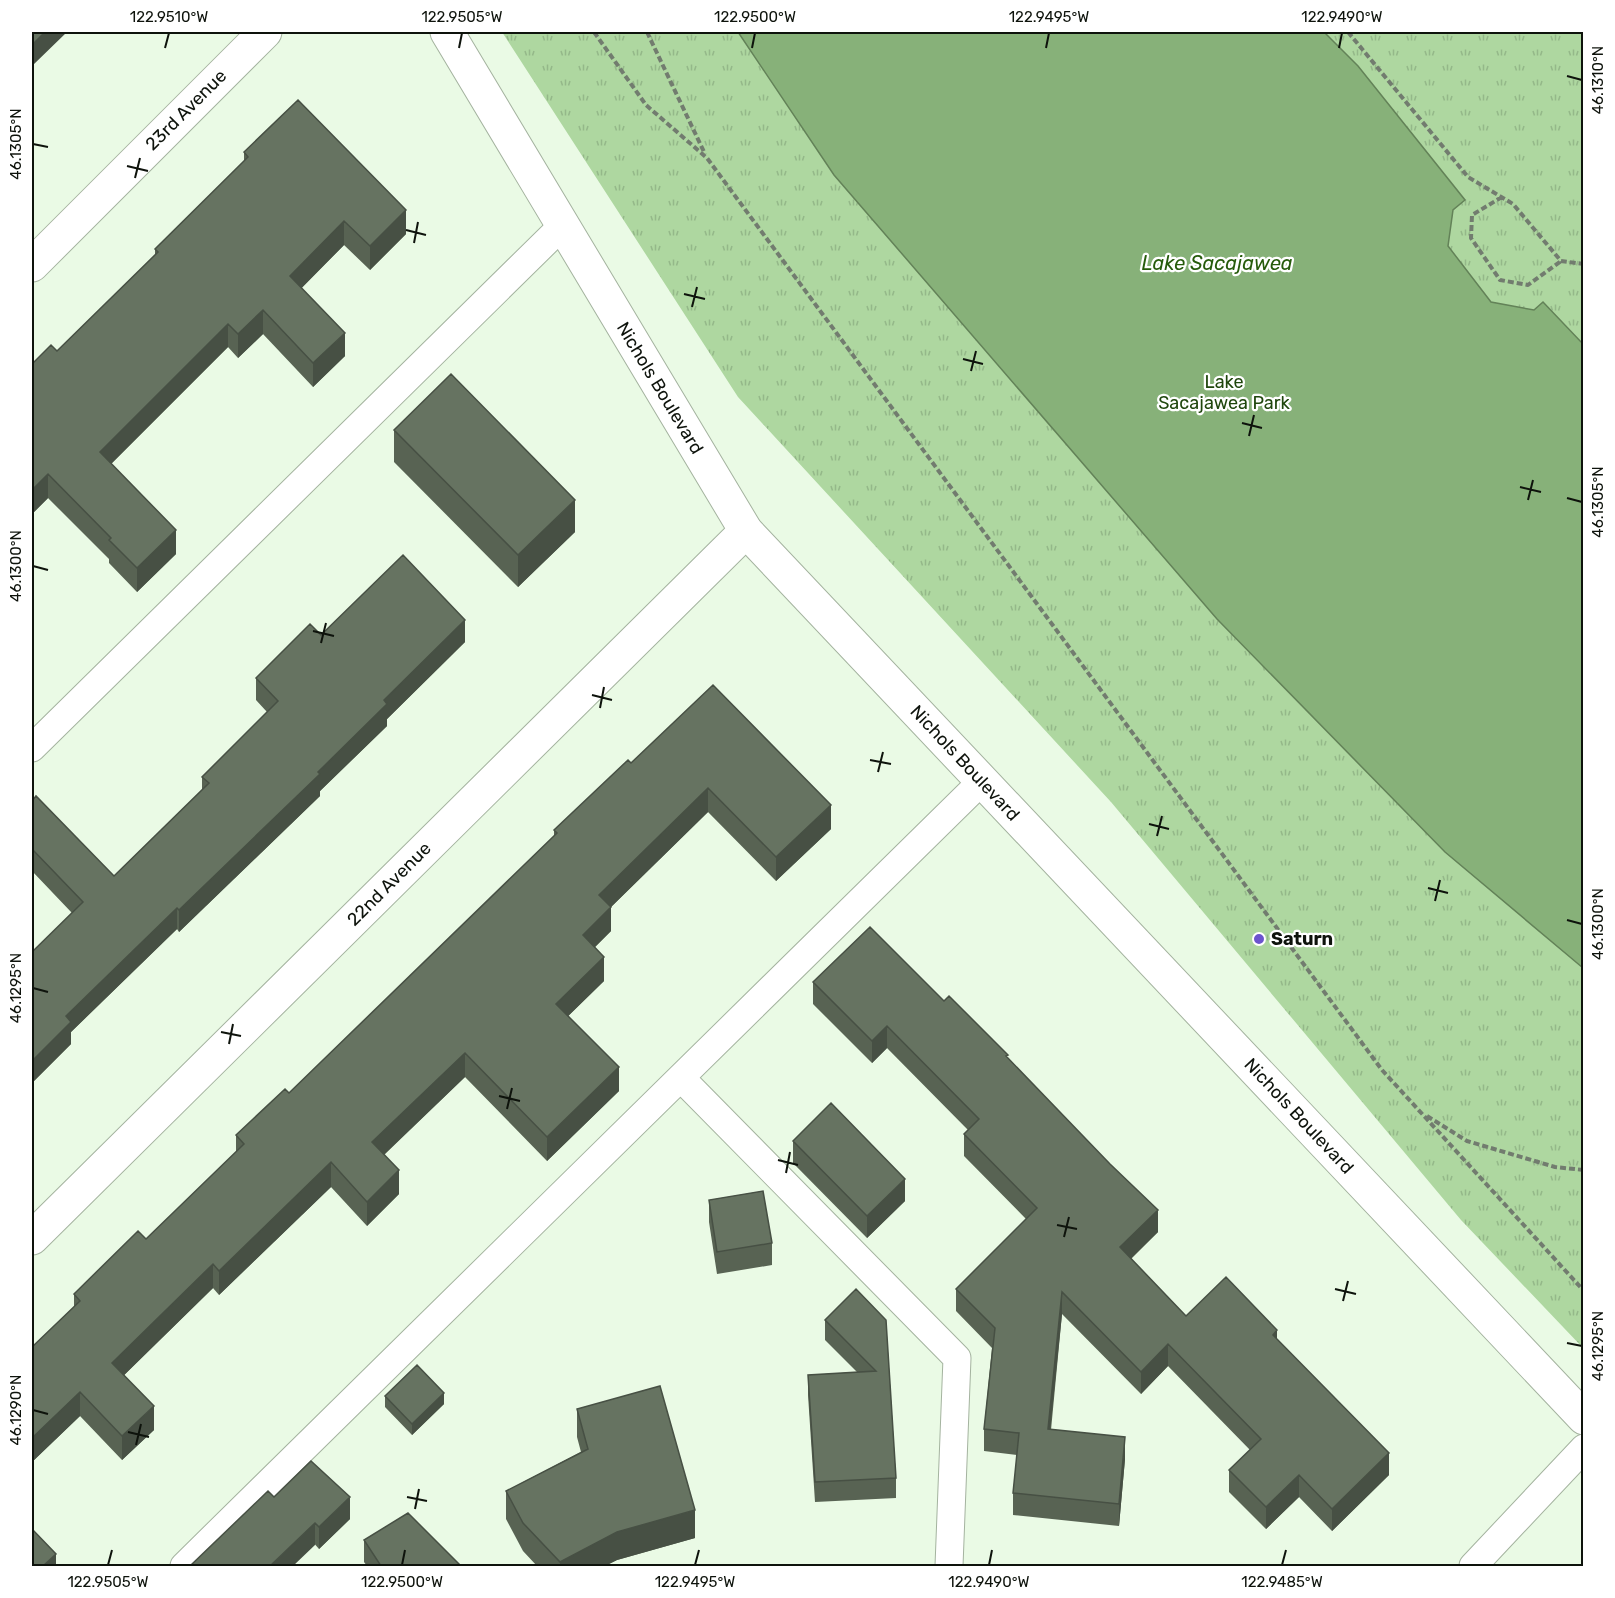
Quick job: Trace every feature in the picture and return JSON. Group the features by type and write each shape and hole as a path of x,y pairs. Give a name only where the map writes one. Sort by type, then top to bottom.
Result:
{"main road":[{"name":"23rd Avenue","path":"32,265 265,32"},
{"name":"Nichols Boulevard","path":"447,32 746,531 1584,1418"},
{"name":"22nd Avenue","path":"32,1238 746,531"}],"lane":[{"path":"32,748 563,225"},
{"path":"184,1566 982,781"},
{"path":"681,1078 957,1358 949,1566"},
{"path":"1473,1566 1584,1449"}],"path":[{"path":"594,32 646,105 707,158"},
{"path":"646,32 707,158 1382,1070 1584,1291"},
{"path":"1348,32 1468,177 1513,204 1561,261 1584,264"},
{"path":"1502,197 1472,215 1471,238 1500,280 1528,285 1561,261"},
{"path":"1422,1113 1467,1141 1556,1167 1584,1170"}],"green space":[{"name":"Lake Sacajawea Park","path":"502,32 1583,32 1583,1348 1461,1220 1111,802 738,397"}],"water":[{"name":"Lake Sacajawea","path":"738,32 1324,32 1358,66 1465,200 1453,210 1448,246 1491,302 1534,310 1543,302 1583,344 1583,968 1445,852 1217,619 834,175"}],"building":[{"path":"32,32 45,32 32,45"},
{"path":"298,100 406,210 370,246 344,221 290,276 345,333 313,363 263,310 238,334 228,324 100,452 176,530 137,568 48,474 32,490 32,364 51,345 57,351 158,252 155,249 248,157 244,152"},
{"path":"451,374 575,500 518,555 394,430"},
{"path":"403,555 465,620 384,700 387,704 318,772 320,774 66,1016 71,1022 32,1061 32,952 83,902 32,849 32,801 36,796 114,876 209,783 202,777 278,701 256,678 310,624 321,635"},
{"path":"713,685 831,805 776,857 708,788 599,895 611,907 583,935 604,957 556,1004 619,1067 547,1137 465,1053 372,1142 399,1170 367,1202 331,1162 219,1271 213,1264 112,1363 154,1406 122,1436 80,1392 32,1438 32,1347 80,1301 74,1294 138,1231 146,1239 244,1144 236,1135 285,1089 289,1093 557,833 554,830 628,760 631,763"},
{"path":"870,927 944,1001 949,996 1110,1164 1158,1210 1120,1247 1186,1316 1226,1277 1277,1330 1273,1335 1389,1453 1332,1509 1299,1475 1266,1507 1229,1470 1261,1439 1168,1344 1141,1372 1062,1292 1048,1429 1125,1437 1119,1504 1013,1493 1019,1433 984,1429 995,1328 956,1289 1037,1208 964,1134 979,1119 887,1026 872,1041 813,982"},
{"path":"831,1103 905,1179 867,1216 793,1141"},
{"path":"763,1191 772,1243 717,1252 709,1200"},
{"path":"856,1289 886,1320 896,1478 815,1482 808,1375 876,1371 825,1320"},
{"path":"417,1365 444,1393 412,1424 385,1396"},
{"path":"660,1386 695,1510 617,1532 560,1562 523,1523 506,1491 588,1449 577,1409"},
{"path":"311,1461 350,1497 319,1527 315,1523 270,1566 190,1566 268,1491 274,1497"},
{"path":"408,1513 461,1566 381,1566 364,1540"},
{"path":"32,1529 56,1554 43,1566 32,1566"}],"place":[{"name":"Saturn","path":"1259,939"}]}
